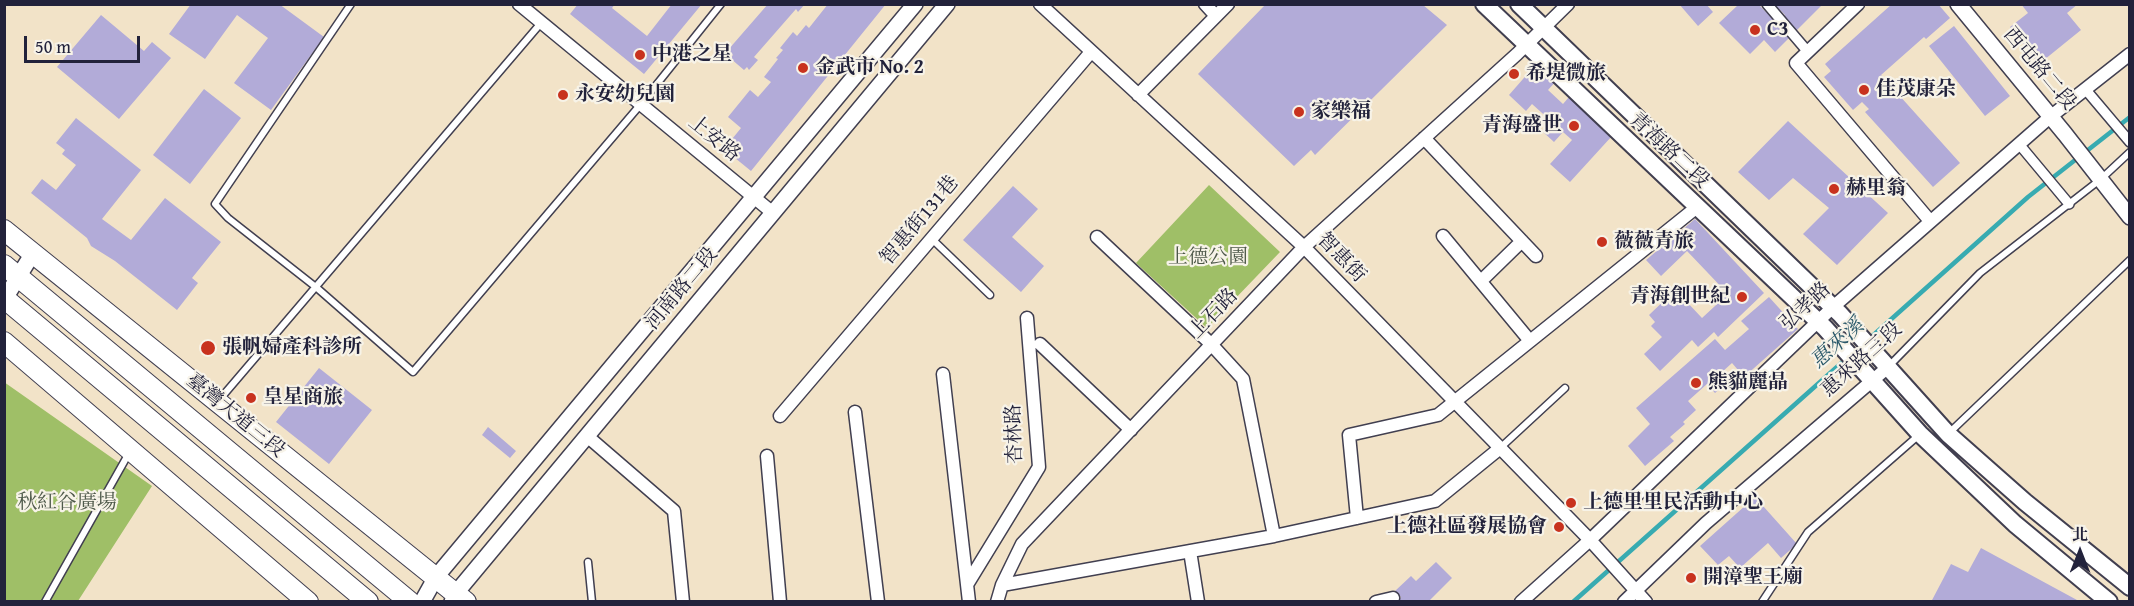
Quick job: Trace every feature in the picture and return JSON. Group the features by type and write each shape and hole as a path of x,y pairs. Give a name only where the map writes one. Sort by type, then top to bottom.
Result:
{"main road":[{"name":"青海路二段","path":"1484,4 1822,325 1871,381"},
{"name":"青海路二段","path":"1519,4 1836,311 1887,368"},
{"name":"臺灣大道三段","path":"4,230 436,577 458,599"},
{"name":"臺灣大道三段","path":"12,270 410,602"},
{"path":"5,299 368,602"},
{"path":"4,342 308,602"},
{"path":"1887,368 1948,434 2025,502 2130,587"},
{"path":"1871,381 1920,434 2015,524 2109,602"}],"street":[{"name":"上安路","path":"519,4 773,213"},
{"name":"河南路二段","path":"422,602 436,577 915,4"},
{"name":"河南路二段","path":"458,599 587,436 947,4"},
{"name":"智惠街","path":"1040,4 1304,247 1590,540 1636,591"},
{"path":"1205,4 1216,16"},
{"path":"1138,95 1228,4"},
{"name":"上石路","path":"997,602 1002,585 1022,544 1211,344 1304,247 1527,45 1568,4"},
{"path":"1767,4 1808,52"},
{"name":"西屯路二段","path":"1958,4 2097,175"},
{"path":"1854,6 1796,63 1930,221"},
{"name":"智惠街131巷","path":"780,416 1091,52"},
{"name":"弘孝路","path":"1521,602 1822,325 1930,221 2050,117 2130,54"},
{"path":"2086,90 2130,142"},
{"path":"1424,138 1536,256"},
{"path":"2019,144 2069,204"},
{"path":"2097,175 2130,217"},
{"path":"1357,518 1349,435 1438,416 1697,207"},
{"path":"1443,236 1530,341"},
{"path":"1097,237 1211,344 1243,379 1274,536"},
{"path":"1481,281 1522,241"},
{"path":"5,299 12,270 33,253"},
{"name":"杏林路","path":"968,583 1039,467 1027,318"},
{"path":"1040,344 1131,430"},
{"name":"惠來路三段","path":"1624,602 1706,524 1887,368"},
{"path":"943,374 969,602"},
{"path":"855,412 878,602"},
{"path":"587,436 674,511 683,602"},
{"path":"1002,585 1274,536 1435,501 1499,449"},
{"path":"767,456 780,602"},
{"path":"1190,551 1198,602"},
{"path":"1636,591 1646,602"},
{"path":"1376,602 1394,598"}],"lane":[{"path":"351,4 215,204 228,218 317,288 413,372 641,104 721,4"},
{"path":"218,402 541,23"},
{"name":"惠來路三段","path":"1887,368 1980,273 2069,204 2097,175 2130,153"},
{"path":"931,238 990,295"},
{"path":"1948,434 2130,260"},
{"path":"1499,449 1565,388"},
{"path":"1762,602 1808,532 1920,434"},
{"path":"45,602 130,450"},
{"path":"588,561 592,602"}],"green space":[{"name":"上德公園","path":"1209,185 1280,252 1207,328 1136,263"},
{"name":"秋紅谷廣場","path":"4,382 152,486 78,601 5,601"}],"building":[{"path":"191,4 279,4 324,37 271,110 234,83 268,38 237,15 205,59 169,34"},
{"name":"中港之星","path":"578,4 615,4 612,8 647,36 672,4 702,4 644,74 570,14"},
{"path":"768,4 805,4 798,12 796,9 754,57 758,60 749,70 747,67 744,70 730,58 733,55 728,50"},
{"name":"金武市 No. 2","path":"828,4 886,4 751,171 724,149 741,128 728,117 750,90 758,97 771,82 764,77 783,50 780,48 793,32 797,36 806,25 809,28"},
{"path":"1679,4 1706,4 1713,12 1698,26"},
{"name":"C3","path":"1778,4 1823,4 1775,52 1764,40 1750,54 1719,23 1738,5 1759,5 1777,23 1785,15 1776,6"},
{"name":"佳茂康朵","path":"1892,4 1938,4 1950,18 1926,39 1924,37 1881,75 1960,163 1933,187 1865,112 1869,109 1862,102 1853,110 1824,77 1831,71 1825,64"},
{"path":"2021,4 2078,4 2067,13 2081,30 2039,64 2010,27 2028,13"},
{"name":"家樂福","path":"1265,5 1423,5 1447,25 1315,155 1311,150 1294,166 1198,74"},
{"path":"101,15 144,51 152,42 171,58 119,119 57,67"},
{"path":"1954,26 2010,96 1985,116 1929,46"},
{"name":"青海盛世","path":"1537,63 1557,80 1548,90 1563,104 1569,97 1612,136 1570,182 1550,164 1572,140 1563,132 1554,142 1542,131 1551,121 1532,104 1526,111 1509,95"},
{"path":"204,89 241,118 190,184 153,155"},
{"path":"76,118 141,170 102,219 131,240 165,198 221,242 192,278 198,283 177,310 115,261 91,246 87,238 31,193 42,179 56,190 76,165 62,154 65,150 56,143"},
{"name":"赫里翁","path":"1788,121 1888,213 1837,265 1803,234 1829,208 1793,178 1769,200 1738,172"},
{"path":"1013,186 1038,209 1012,237 1044,266 1021,292 963,240"},
{"name":"青海創世紀","path":"1695,219 1764,293 1718,337 1714,332 1698,347 1692,340 1660,371 1644,354 1662,337 1651,326 1655,322 1649,315 1672,293 1682,304 1686,301 1702,318 1728,294 1687,251 1661,276 1646,260"},
{"name":"熊貓麗晶","path":"1769,297 1798,329 1744,377 1732,363 1721,373 1729,381 1715,393 1707,384 1688,401 1696,410 1670,437 1674,441 1645,466 1628,446 1650,424 1636,408 1715,339 1725,350 1749,329 1741,321"},
{"path":"319,368 372,410 329,464 276,422"},
{"path":"488,427 516,451 510,458 482,435"},
{"path":"1755,497 1797,544 1781,558 1768,543 1740,568 1729,556 1718,565 1700,546"},
{"path":"1981,548 2077,600 2076,602 1931,602 1951,564 1968,572"},
{"path":"1436,562 1452,578 1428,602 1397,602 1401,597 1395,591 1411,576 1416,581"}],"waterway":[{"name":"惠來溪","path":"1869,339 2028,197 2130,117"},
{"name":"惠來溪","path":"1573,602 1847,358"}],"place":[{"name":"C3","path":"1755,30"},
{"name":"中港之星","path":"640,55"},
{"name":"金武市 No. 2","path":"803,68"},
{"name":"希堤微旅","path":"1514,74"},
{"name":"佳茂康朵","path":"1864,90"},
{"name":"永安幼兒園","path":"563,95"},
{"name":"家樂福","path":"1299,112"},
{"name":"青海盛世","path":"1574,126"},
{"name":"赫里翁","path":"1834,189"},
{"name":"薇薇青旅","path":"1602,242"},
{"name":"青海創世紀","path":"1742,297"},
{"name":"張帆婦產科診所","path":"208,348"},
{"name":"熊貓麗晶","path":"1696,383"},
{"name":"皇星商旅","path":"251,398"},
{"name":"上德里里民活動中心","path":"1571,503"},
{"name":"上德社區發展協會","path":"1559,527"},
{"name":"開漳聖王廟","path":"1691,578"}]}
